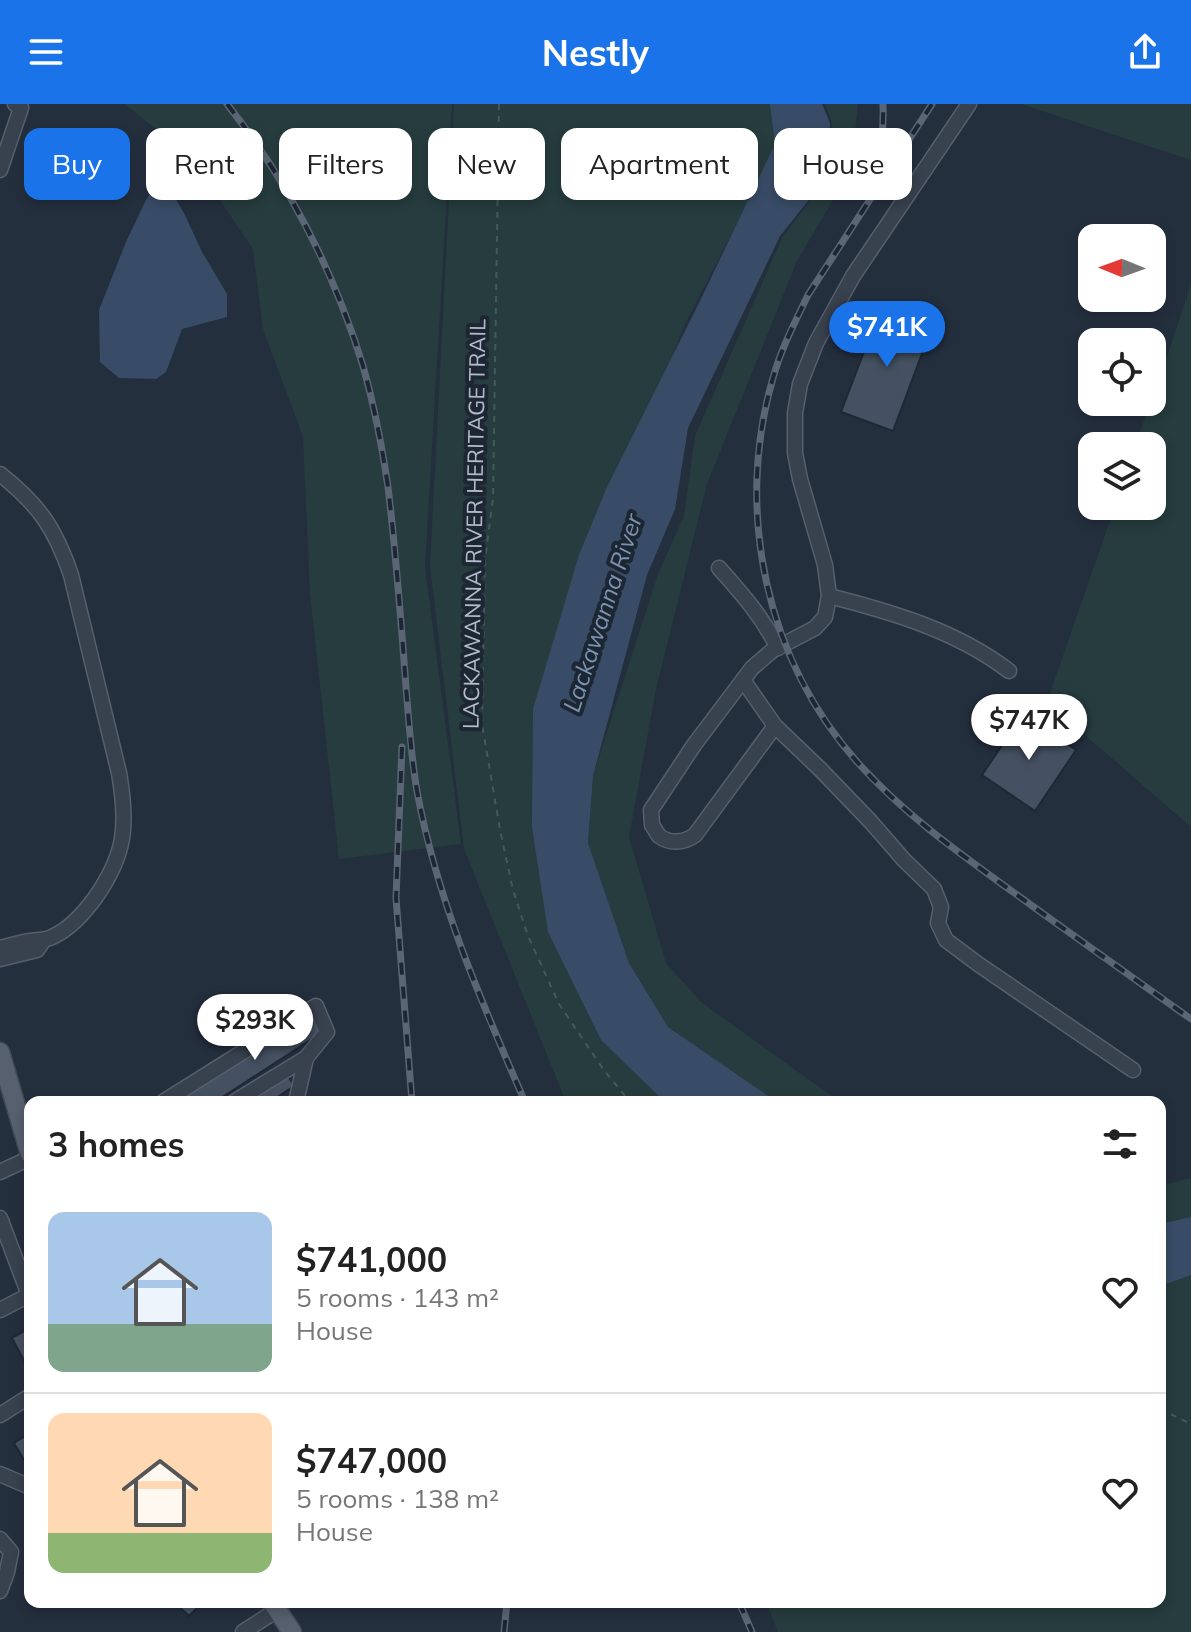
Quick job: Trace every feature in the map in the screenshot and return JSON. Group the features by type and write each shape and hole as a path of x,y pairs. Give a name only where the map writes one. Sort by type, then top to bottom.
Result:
{"main road":[{"path":"0,1052 24,1135"},
{"path":"276,1608 292,1632"}],"lane":[{"path":"0,170 21,108 15,104"},
{"path":"775,726 695,835 682,841 659,836 652,825 651,810 694,745 743,680 762,658 815,628 825,617 829,596 825,565 795,453 795,413 800,384 816,343 853,276 969,104"},
{"path":"0,474 32,502 47,520 61,546 71,575 123,798 123,839 118,857 109,877 76,920 56,936 43,941 34,940 0,948"},
{"path":"719,568 766,624 778,648"},
{"path":"829,596 875,608 939,631 995,660 1009,671"},
{"path":"743,680 775,726 934,889 941,907 938,923 946,940 1133,1070"},
{"path":"0,959 37,950 43,941"},
{"path":"173,1096 316,1006 327,1032 306,1058 244,1096"},
{"path":"297,1096 306,1058"},
{"path":"0,1172 24,1159"},
{"path":"0,1218 24,1282"},
{"path":"0,1310 24,1298"},
{"path":"0,1415 24,1400"},
{"path":"0,1474 24,1484"},
{"path":"0,1539 11,1552 0,1591"},
{"path":"246,1631 273,1608"}],"path":[{"name":"LACKAWANNA RIVER HERITAGE TRAIL","path":"499,104 493,498 485,560 482,724 513,890 528,936 559,1004 625,1096"},
{"path":"1166,1412 1191,1424"}],"green space":[{"path":"125,104 452,104 451,128 428,128 428,200 446,200 425,567 461,844 339,859 310,594 303,437 263,329 253,249 220,200 263,200 263,128 154,128"},
{"path":"454,104 779,104 792,122 789,128 774,128 774,155 758,184 758,128 561,128 561,200 749,200 682,330 627,491 547,857 695,1096 564,1096 464,849 430,566 449,200 545,200 545,128 453,128"},
{"path":"825,104 858,104 855,128 832,128"},
{"path":"1021,104 1191,104 1191,160"},
{"path":"811,200 833,200 797,261 707,484 656,689 629,837 666,963 701,1002 832,1096 768,1096 668,1027 629,963 588,844 593,776 658,574 684,516 695,436 782,238"},
{"path":"1191,284 1191,827 1047,702 1110,520 1166,520 1166,432 1140,432 1145,416 1166,416 1166,360"},
{"path":"1191,1178 1191,1217 1166,1223 1166,1184"},
{"path":"1191,1265 1191,1632 778,1632 768,1608 1166,1608 1166,1274"}],"water":[{"path":"770,104 822,104 830,128 774,128 774,136"},
{"name":"Lackawanna River","path":"774,146 774,200 809,200 780,236 688,428 675,509 647,575 593,776 588,843 629,963 668,1027 768,1096 659,1096 601,1040 548,932 532,827 533,709 579,555 607,487 748,200 758,200 758,180"},
{"path":"146,200 176,200 227,294 227,317 182,329 166,372 156,379 119,378 100,362 99,310"},
{"path":"1191,1217 1191,1275 1166,1284 1166,1223"}],"building":[{"path":"881,307 932,327 893,431 841,412"},
{"path":"1023,714 1076,750 1035,811 982,775"},
{"path":"309,1014 321,1033 224,1096 184,1096"},
{"path":"286,1072 294,1086 279,1096 249,1096"},
{"path":"24,1331 24,1361 12,1338"},
{"path":"24,1437 24,1460 14,1443"},
{"path":"180,1608 197,1608 189,1616"}],"railway":[{"path":"227,104 270,164 307,229 338,296 363,366 388,487 417,791 448,911 522,1096"},
{"path":"883,104 883,128"},
{"path":"932,104 808,295 776,367 762,429 757,480 759,531 766,582 781,632 801,679 827,723 876,782 952,848 1191,1019"},
{"path":"402,747 396,898 412,1096"},
{"path":"504,1632 506,1608"},
{"path":"742,1608 752,1632"}]}
